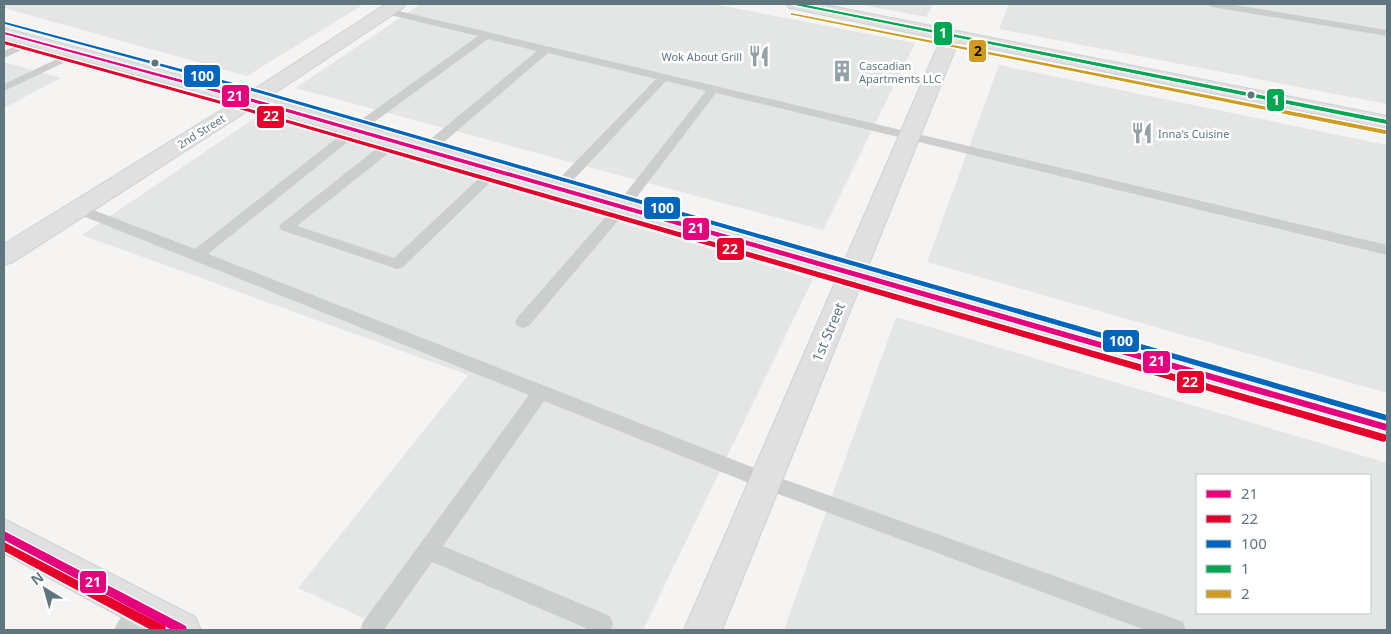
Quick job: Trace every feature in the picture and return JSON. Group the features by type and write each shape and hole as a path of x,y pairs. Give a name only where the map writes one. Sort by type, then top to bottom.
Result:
{"main road":[{"path":"795,4 1387,122"},
{"name":"2nd Street","path":"4,256 251,100 391,7"},
{"path":"4,33 395,141 1387,428"},
{"name":"1st Street","path":"704,630 952,34"},
{"path":"4,535 134,620 182,630"}],"lane":[{"path":"1212,4 1387,33"},
{"path":"391,7 546,49 1387,250"},
{"path":"196,256 354,130 486,34"},
{"path":"4,55 33,41"},
{"path":"426,150 546,49"},
{"path":"4,88 76,53"},
{"path":"558,188 664,77"},
{"path":"523,322 622,207 714,88"},
{"path":"395,141 286,227 397,264 496,170"},
{"path":"78,209 766,481 1175,630"},
{"path":"371,630 541,392"},
{"path":"429,550 602,624"}],"shaded area":[{"path":"4,4 364,4 247,76 4,8"},
{"path":"421,4 713,4 915,43 823,230 295,88"},
{"path":"857,4 933,4 926,17"},
{"path":"1009,4 1387,4 1387,104 999,29"},
{"path":"4,62 61,78 4,108"},
{"path":"999,65 1387,145 1387,393 927,262"},
{"path":"258,116 813,279 643,630 389,630 298,588 468,375 82,235"},
{"path":"896,317 1387,463 1387,630 784,630"}],"transit line":[{"name":"1","path":"795,4 1387,122"},
{"name":"2","path":"793,14 1385,132"},
{"name":"100","path":"7,23 254,90 1387,418"},
{"name":"21","path":"4,33 251,100 1387,428"},
{"name":"22","path":"4,43 248,110 1384,438"},
{"name":"21","path":"4,535 182,630"},
{"name":"22","path":"4,546 161,630"}],"place":[{"name":"Wok About Grill","path":"759,56"},
{"name":"Cascadian Apartments LLC","path":"842,71"},
{"name":"Inna's Cuisine","path":"1142,133"}]}
